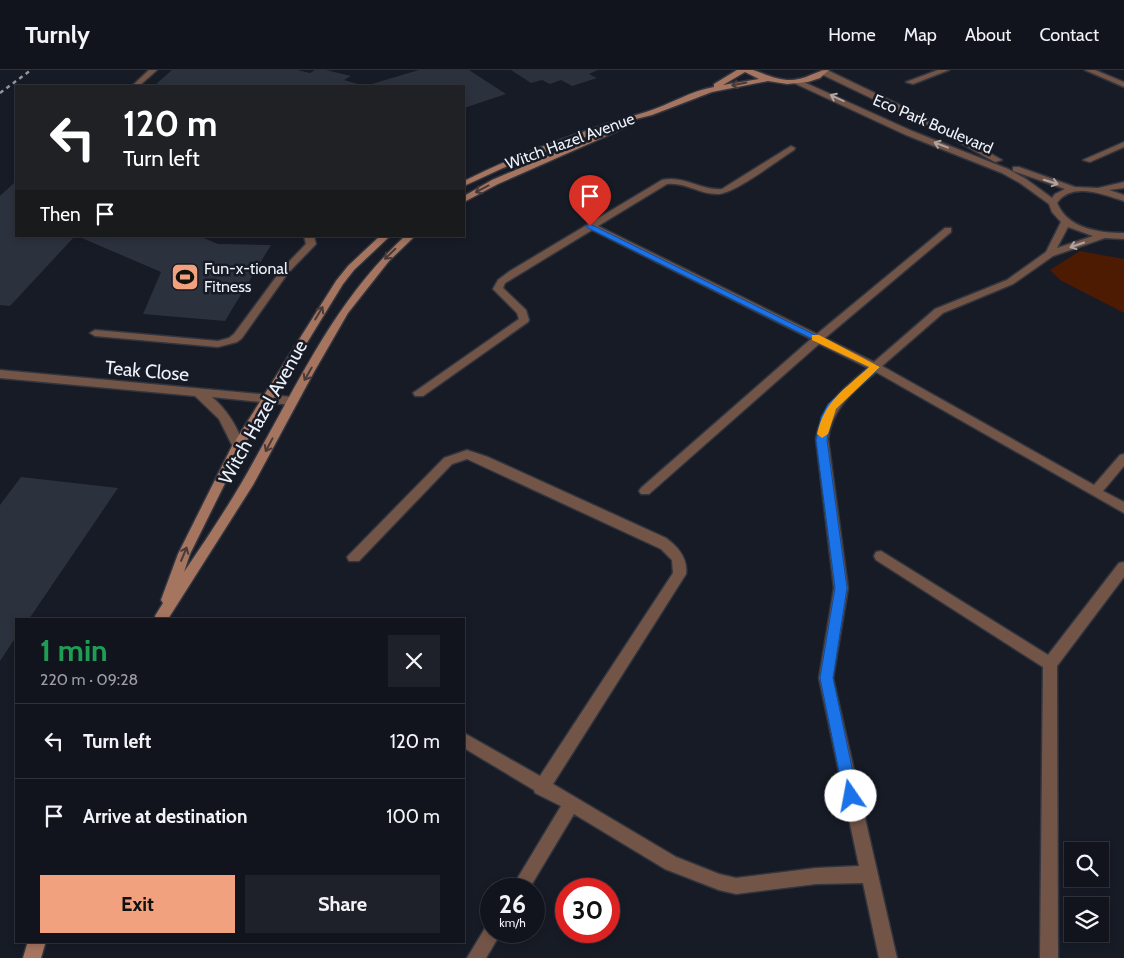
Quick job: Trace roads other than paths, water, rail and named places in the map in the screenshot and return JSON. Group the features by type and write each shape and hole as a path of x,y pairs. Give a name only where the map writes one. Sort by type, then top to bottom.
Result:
{"street":[{"path":"136,85 153,70"},
{"name":"Witch Hazel Avenue","path":"710,90 742,70"},
{"path":"747,70 768,79 797,81 818,76 825,71"},
{"path":"910,82 945,70"},
{"path":"1088,70 1124,85"},
{"name":"Eco Park Boulevard","path":"825,71 926,121 1019,171 1074,189 1096,190"},
{"name":"Witch Hazel Avenue","path":"465,184 500,166 625,118 649,113 710,90 768,79"},
{"name":"Eco Park Boulevard","path":"797,81 909,133 1005,171 1023,181 1053,203 1058,215 1066,222"},
{"name":"Witch Hazel Avenue","path":"465,198 495,182 574,149 636,121 649,113"},
{"path":"1087,160 1124,144"},
{"path":"419,394 524,320 522,312 498,289 501,282 590,226 670,181 682,181 713,192 724,191 791,148"},
{"path":"1096,190 1124,185"},
{"path":"1053,203 1059,194 1074,189"},
{"path":"1096,190 1124,198"},
{"path":"1050,254 1066,222 1090,232 1124,236"},
{"path":"590,226 875,367 1124,508"},
{"path":"645,491 818,339 948,230"},
{"path":"888,958 826,678 841,588 822,440 826,417 832,406 939,311 1010,282 1050,254 1105,235"},
{"path":"95,332 218,344 233,340 285,272 311,244 309,237"},
{"name":"Witch Hazel Avenue","path":"161,618 184,554 238,446 339,283 351,268 385,237"},
{"name":"Witch Hazel Avenue","path":"161,618 232,510 292,402 360,288 370,273 409,237"},
{"name":"Teak Close","path":"0,374 292,402"},
{"path":"199,394 222,411 233,429 238,446"},
{"path":"354,557 448,461 467,454 484,460 661,542 676,553 680,566 678,574 541,788"},
{"path":"1096,491 1124,458"},
{"path":"881,556 1050,664"},
{"path":"1049,958 1050,664 1124,567"},
{"path":"465,741 541,788 671,863 719,882 736,886 816,876 868,874"},
{"path":"526,878 571,805"},
{"path":"32,958 36,943"},
{"path":"476,958 485,943"}],"railway":[{"path":"0,93 31,70"}],"place":[{"name":"Fun-x-tional Fitness","path":"185,277"}]}
